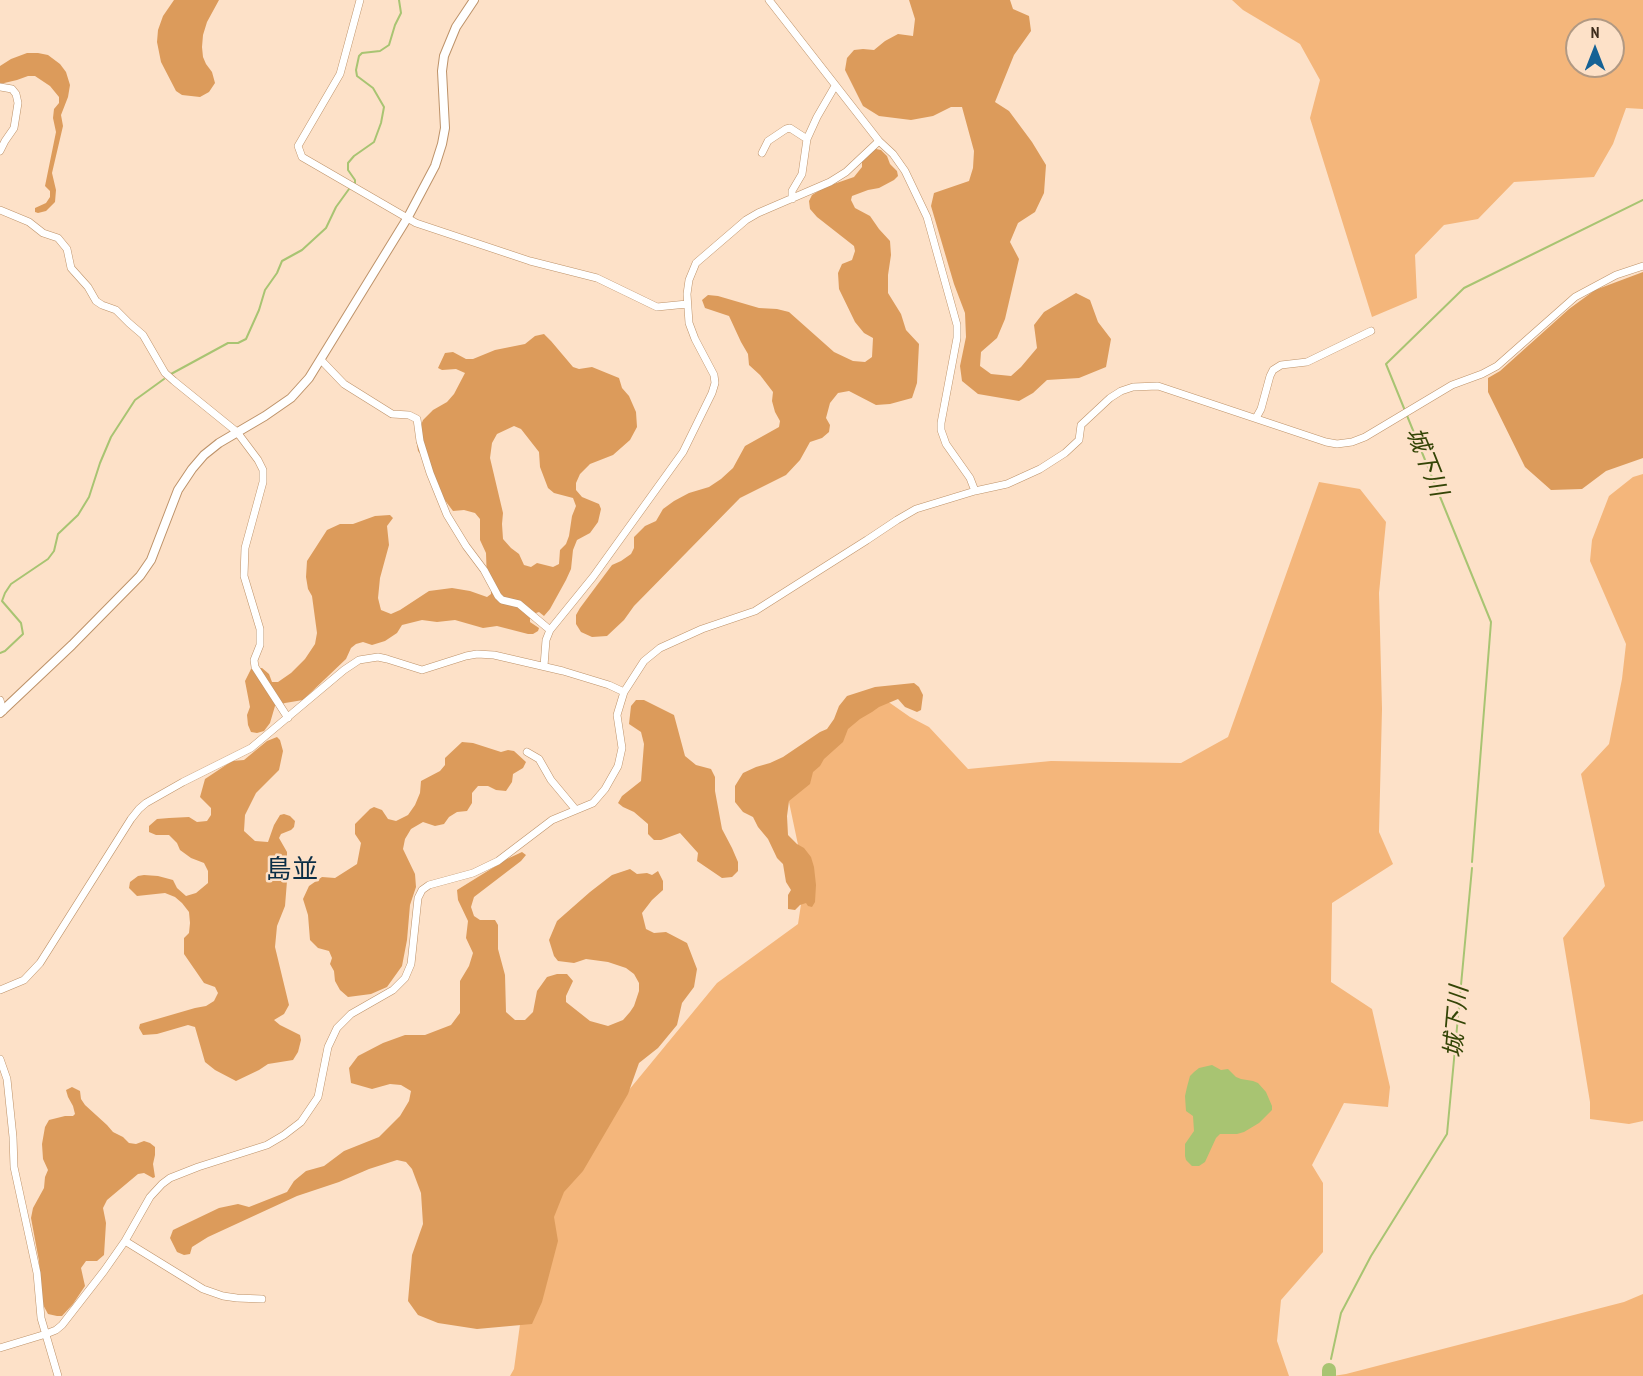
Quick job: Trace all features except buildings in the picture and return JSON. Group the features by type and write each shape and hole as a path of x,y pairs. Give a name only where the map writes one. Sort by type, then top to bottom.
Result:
{"street":[{"path":"360,0 340,74 298,146 302,157 416,223 530,261 597,278 657,306 687,304"},
{"path":"1,712 140,576 151,560 178,490 192,468 204,455 291,398 321,360 431,175 442,144 445,115 442,71 444,56 456,27 474,0"},
{"path":"769,0 879,141 893,154 905,171 927,217 957,325 957,338 940,423 946,444 970,478 975,490"},
{"path":"792,199 792,191 802,174 807,140 835,86"},
{"path":"0,87 10,88 15,92 18,103 14,128 0,151"},
{"path":"762,153 768,141 786,129 790,128 807,140"},
{"path":"544,666 546,640 550,630 593,577 682,452 712,393 715,383 714,375 689,323 687,304 689,280 696,262 746,220 822,186 846,172 879,141"},
{"path":"0,210 29,222 43,233 58,238 67,249 71,267 88,286 96,301 116,310 144,335 165,373 237,432 263,470 263,482 245,548 244,576 260,630 260,645 254,660 255,667 288,718"},
{"path":"0,1348 56,1330 70,1317 125,1241 150,1197 162,1184 198,1167 267,1145 292,1129 307,1114 320,1092 328,1047 337,1028 351,1014 393,990 405,978 411,964 418,898 425,887 472,873 498,861 552,820 593,803 605,789 618,766 622,748 616,715 624,692 644,661 660,648 702,629 755,611 916,509 975,490 1007,484 1040,469 1065,453 1079,440 1081,424 1121,391 1132,387 1158,386 1326,442 1337,444 1352,442 1365,437 1452,385 1497,366 1575,297 1616,275 1643,266"},
{"path":"1256,418 1273,370 1281,365 1307,362 1371,331"},
{"path":"321,360 344,384 382,408 392,414 409,415 417,419 420,441 430,473 447,515 466,546 484,570 498,596 502,600 519,604 550,630"},
{"path":"0,990 24,980 40,963 139,809 183,782 251,748 359,660 378,657 422,670 466,656 486,654 544,666 609,685 624,692"},
{"path":"0,700 1,712"},
{"path":"527,752 539,759 551,780 576,810"},
{"path":"0,1059 7,1079 10,1101 17,1185 28,1224 37,1273 39,1307 56,1375"},
{"path":"125,1241 203,1289 223,1296 262,1299"}],"shaded area":[{"path":"174,0 219,0 207,22 202,47 203,57 212,72 215,83 209,92 200,97 182,95 176,91 161,62 157,42 158,30 163,16"},
{"path":"909,0 1010,0 1013,9 1029,16 1031,31 1014,55 995,102 1009,111 1046,165 1044,193 1035,212 1018,223 1010,242 1019,259 1005,319 997,338 981,352 980,366 991,374 1011,376 1037,348 1034,325 1044,312 1076,293 1090,300 1098,322 1111,339 1106,367 1079,378 1047,380 1033,393 1019,401 978,394 962,381 960,366 966,337 965,313 931,206 934,193 969,181 973,168 974,151 962,107 951,107 933,116 911,120 879,116 863,106 845,70 847,58 854,50 874,50 898,34 913,36 915,19"},
{"path":"1232,0 1643,0 1643,109 1626,108 1613,144 1594,177 1514,182 1478,219 1444,225 1415,255 1417,298 1372,317 1310,118 1320,80 1300,44 1243,10"},
{"path":"27,53 48,55 66,72 70,85 61,115 63,126 52,173 56,190 55,202 46,211 38,213 35,212 35,208 46,203 50,197 50,191 45,186 56,132 54,109 59,103 59,97 50,86 35,76 0,84 0,66"},
{"path":"871,148 881,150 887,156 898,176 879,188 852,196 851,200 855,208 870,216 890,241 888,293 901,314 906,330 919,344 917,383 912,398 876,405 849,391 838,393 830,403 826,418 830,425 829,432 822,438 810,442 800,460 786,475 740,498 607,636 592,637 581,632 576,624 576,615 612,565 631,554 634,548 634,537 645,526 656,521 663,509 674,501 689,493 709,487 721,479 733,468 745,446 779,427 780,421 772,401 773,392 749,365 748,354 729,316 705,308 702,300 708,295 718,296 759,308 789,312 834,352 853,361 865,362 872,357 873,338 864,333 855,322 839,289 838,273 842,264 852,260 854,246 817,217 810,209 809,201 812,195 825,187 854,177 862,167 862,159"},
{"path":"1643,272 1643,458 1606,471 1582,489 1551,490 1525,467 1488,392 1488,378 1500,371 1569,309 1595,290"},
{"path":"544,334 573,367 579,369 592,367 619,378 636,412 637,427 630,440 613,455 590,464 580,474 576,490 582,497 599,504 601,509 598,522 590,533 577,540 573,550 571,569 550,609 544,616 539,612 530,618 530,622 539,628 538,631 528,634 497,626 483,628 455,620 437,622 422,620 402,625 397,633 385,641 372,645 363,642 356,644 351,648 346,659 303,700 275,706 270,723 264,731 251,732 248,725 247,715 250,707 245,681 251,669 262,668 269,674 272,682 278,682 305,659 315,644 317,633 312,596 306,577 307,561 327,530 340,524 353,524 375,516 390,515 393,518 387,526 389,545 380,578 378,598 381,610 391,614 429,591 452,588 487,597 491,594 487,582 486,553 480,540 480,519 475,513 464,510 453,511 418,451 416,438 423,420 433,410 447,402 465,373 456,369 438,368 445,353 453,352 466,359 473,359 495,350 525,344 535,336","holes":["514,426 521,429 539,452 540,467 548,488 554,493 573,498 576,506 569,536 566,544 560,550 559,564 553,567 537,563 531,567 524,565 519,554 503,539 503,513 490,458 492,443 497,434"]},
{"path":"1643,474 1643,1121 1629,1124 1590,1119 1590,1102 1563,938 1605,886 1581,774 1609,744 1622,679 1626,644 1590,561 1592,540 1609,496 1633,477"},
{"path":"1319,482 1360,489 1386,522 1379,593 1382,709 1379,832 1393,864 1332,903 1331,982 1372,1009 1390,1087 1388,1107 1344,1103 1312,1165 1323,1183 1323,1252 1281,1300 1277,1341 1289,1376 510,1376 514,1369 521,1317 563,1170 717,983 798,924 805,878 785,783 880,696 929,727 968,769 1051,761 1181,763 1228,737"},
{"path":"914,683 923,695 921,710 917,712 905,707 898,699 860,719 848,729 843,742 813,772 810,784 789,801 788,835 811,857 816,885 815,902 812,907 806,903 795,910 788,909 788,895 791,890 786,882 783,864 777,858 768,839 753,817 743,812 735,802 735,786 743,773 783,757 827,729 847,696 875,687"},
{"path":"636,700 644,700 674,715 685,756 696,765 711,769 715,777 715,791 722,829 738,862 738,871 732,877 722,878 697,861 698,853 680,833 661,840 654,840 648,834 648,824 634,812 618,803 622,796 641,781 644,744 641,732 629,724 631,706"},
{"path":"277,737 283,751 279,770 256,793 245,815 244,831 255,841 268,842 280,815 290,816 295,821 294,827 281,834 279,838 287,852 287,881 285,906 277,926 275,947 289,1005 284,1014 274,1020 300,1035 301,1040 293,1060 268,1064 236,1081 205,1062 195,1027 188,1025 157,1034 143,1035 139,1028 140,1024 206,1006 214,1001 218,993 215,987 204,983 184,954 184,938 189,933 190,923 189,912 182,903 165,893 137,896 129,888 130,882 144,875 173,880 177,888 186,896 196,893 208,883 208,871 204,863 180,850 169,835 156,835 149,832 149,826 157,819 189,817 197,822 207,821 211,815 211,808 200,797 205,779 232,761 244,760 267,741"},
{"path":"462,742 501,752 514,751 526,762 523,768 513,774 512,782 506,791 478,786 472,793 472,803 467,811 457,812 444,824 435,826 423,822 411,829 405,839 403,849 415,874 416,887 410,905 402,966 387,987 371,994 348,997 335,981 329,951 318,948 310,940 308,915 303,899 309,886 322,877 335,878 357,864 361,843 355,834 355,824 370,809 374,807 382,810 388,819 396,821 408,815 420,793 421,781 440,771 445,765 445,758"},
{"path":"522,852 526,855 521,861 474,897 471,907 474,916 480,920 495,920 498,925 498,949 505,975 506,1012 515,1020 525,1020 533,1012 537,991 547,977 557,974 567,974 573,981 566,996 566,1002 590,1021 608,1026 623,1020 630,1012 639,991 639,983 634,974 626,968 608,962 586,959 574,963 558,961 549,940 557,921 590,892 612,875 630,869 637,874 652,875 658,871 663,881 663,890 642,913 646,929 654,933 666,932 687,943 697,969 694,987 682,1003 677,1025 658,1048 639,1063 628,1094 583,1171 564,1192 554,1217 558,1241 542,1302 532,1324 477,1329 438,1323 418,1315 408,1301 412,1255 423,1224 421,1193 412,1169 406,1162 397,1160 297,1196 208,1237 192,1247 190,1254 184,1255 177,1252 170,1238 173,1230 219,1208 238,1204 249,1207 287,1192 294,1181 306,1171 324,1166 344,1151 379,1137 400,1116 409,1101 411,1091 401,1085 390,1084 372,1089 351,1083 349,1068 358,1056 383,1043 405,1035 425,1035 451,1025 460,1013 460,981 469,966 473,953 466,938 468,921 458,900 457,890"},
{"path":"1212,1065 1221,1070 1228,1069 1241,1079 1258,1083 1266,1092 1272,1110 1259,1123 1244,1132 1220,1134 1205,1162 1199,1166 1192,1166 1186,1160 1185,1144 1194,1131 1193,1116 1186,1111 1185,1096 1190,1076 1199,1068"},
{"path":"72,1087 80,1091 85,1105 113,1132 129,1143 136,1144 144,1141 155,1147 153,1164 155,1177 144,1173 138,1174 107,1200 103,1208 106,1223 104,1255 97,1261 86,1261 81,1268 85,1286 62,1316 57,1316 48,1314 41,1301 39,1261 31,1218 33,1208 44,1188 48,1170 43,1159 42,1144 45,1127 49,1120 75,1114 66,1090"},
{"path":"1643,1294 1643,1376 1333,1376 1624,1302"}],"waterway":[{"path":"355,183 348,170 348,163 374,142 384,107 373,88 357,76 359,56 362,53 380,51 389,45 401,13 399,0"},
{"path":"171,374 228,343 238,343 246,339 265,290 282,261 302,250 326,228 336,207 349,189"},
{"name":"城下川","path":"1472,862 1491,622 1386,364 1464,288 1643,200"},
{"path":"0,653 23,634 21,623 2,601 5,593 11,584 48,559 54,551 58,534 78,515 89,497 111,437 135,400 164,379"},
{"name":"城下川","path":"1331,1359 1341,1313 1371,1256 1447,1134 1472,868"},
{"path":"1329,1370 1329,1376"}],"district":[{"name":"島並","path":"292,871"}]}
